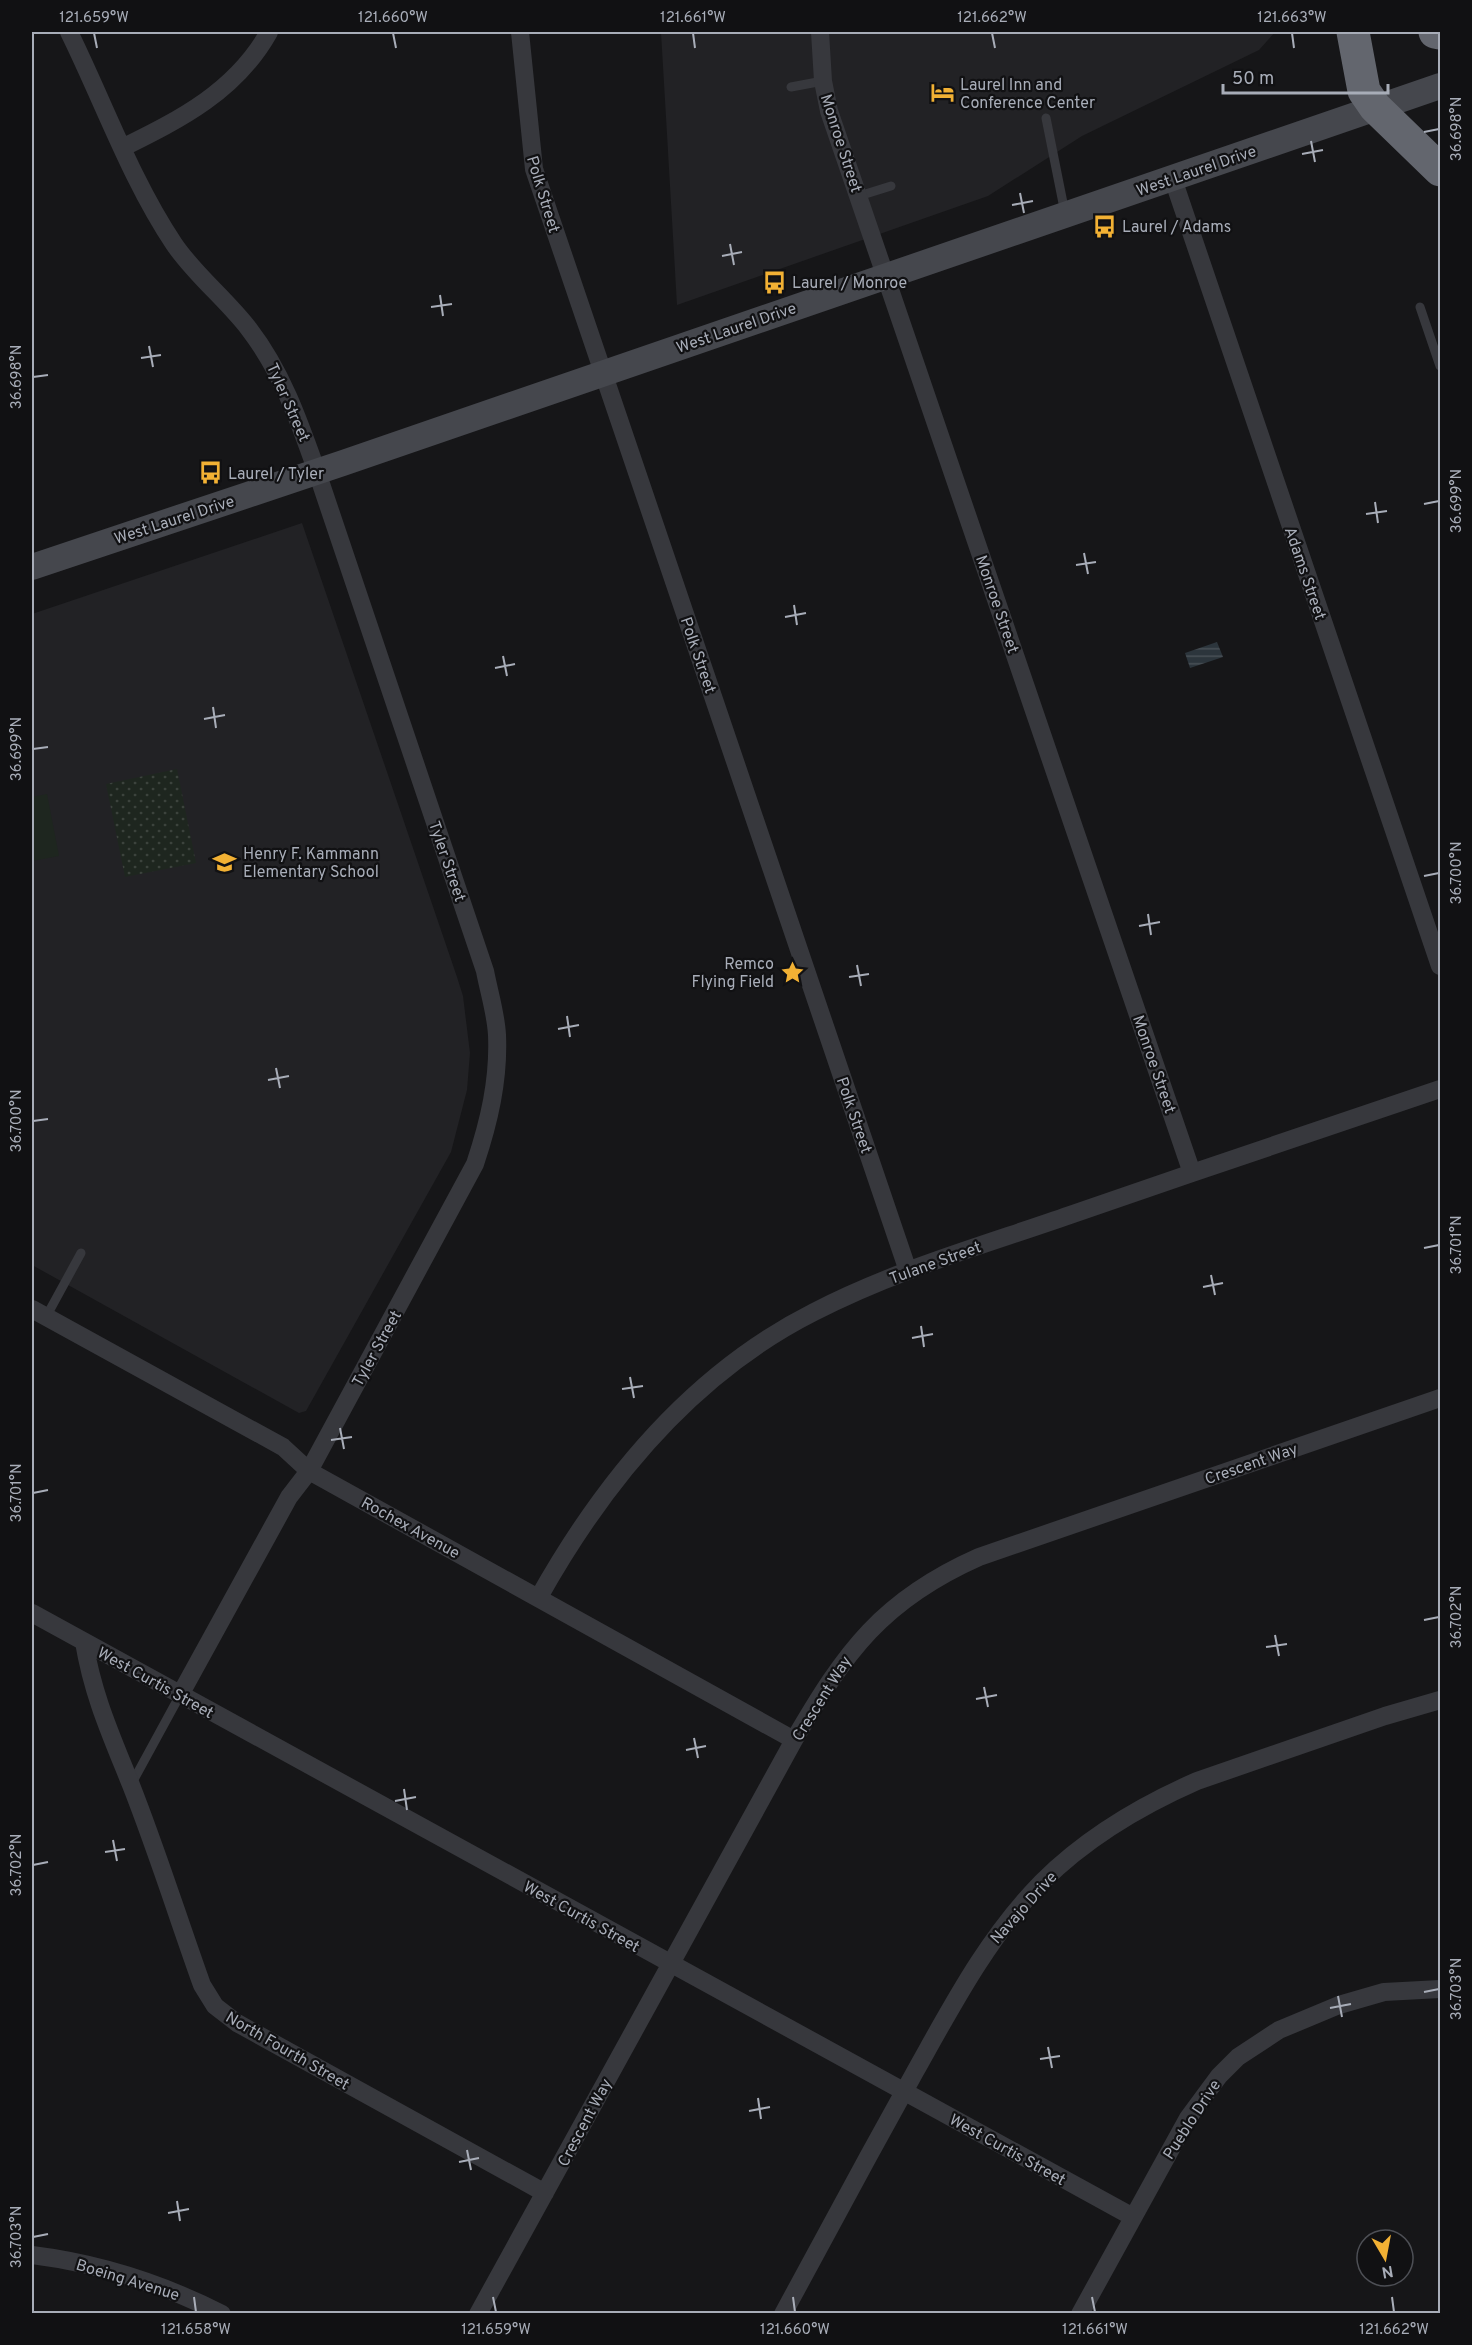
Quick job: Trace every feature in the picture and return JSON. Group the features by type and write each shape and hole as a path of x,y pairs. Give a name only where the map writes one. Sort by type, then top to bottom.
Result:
{"highway":[{"path":"1353,32 1364,92 1375,107 1440,170"},
{"path":"1436,32 1440,33"}],"main road":[{"name":"West Laurel Drive","path":"32,567 317,472 1440,86"}],"street":[{"name":"Tyler Street","path":"69,32 122,148 174,244 248,327 269,356 287,391 317,472 485,971 497,1034 495,1086 487,1126 475,1164 309,1472 289,1497 180,1695"},
{"path":"122,148 183,117 210,100 247,64 269,32"},
{"name":"Polk Street","path":"520,32 534,169 908,1271"},
{"name":"Monroe Street","path":"820,32 823,81 829,111 860,196 1192,1173"},
{"name":"Adams Street","path":"1173,179 1440,966"},
{"name":"Tulane Street","path":"539,1597 614,1481 671,1416 699,1391 786,1327 840,1299 908,1271 1440,1089"},
{"name":"Rochex Avenue","path":"39,1313 284,1447 309,1472 539,1597 794,1740"},
{"name":"Crescent Way","path":"478,2313 669,1964 828,1682 860,1640 892,1609 941,1575 999,1549 1440,1398"},
{"name":"West Curtis Street","path":"32,1613 1133,2217"},
{"name":"North Fourth Street","path":"84,1642 90,1678 114,1749 131,1785 208,1997 223,2014 545,2193"},
{"name":"Navajo Drive","path":"783,2313 974,1968 1000,1930 1044,1880 1093,1838 1145,1805 1197,1780 1385,1716 1440,1700"},
{"name":"Pueblo Drive","path":"1080,2313 1204,2094 1219,2076 1257,2042 1309,2017 1364,1997 1402,1989 1440,1989"},
{"name":"Boeing Avenue","path":"32,2255 106,2270 161,2287 222,2313"}],"lane":[{"path":"790,87 823,81"},
{"path":"1046,118 1065,216"},
{"path":"860,196 891,186"},
{"path":"1420,307 1440,366"},
{"path":"39,1313 81,1252"},
{"path":"131,1785 180,1695"}],"shaded area":[{"path":"661,32 1275,32 1259,50 1082,136 988,196 677,305"},
{"name":"Henry F. Kammann Elementary School","path":"302,523 457,977 463,996 470,1053 467,1090 451,1152 306,1411 299,1413 32,1265 32,614"},
{"path":"1217,642 1223,657 1190,668 1185,653"},
{"path":"177,769 196,863 125,877 106,784"},
{"path":"47,794 59,856 32,861 32,797"}],"place":[{"name":"Laurel Inn and Conference Center","path":"942,93"},
{"name":"Laurel / Adams","path":"1104,226"},
{"name":"Laurel / Monroe","path":"774,282"},
{"name":"Laurel / Tyler","path":"210,473"},
{"name":"Henry F. Kammann Elementary School","path":"225,862"},
{"name":"Remco Flying Field","path":"792,972"}]}
